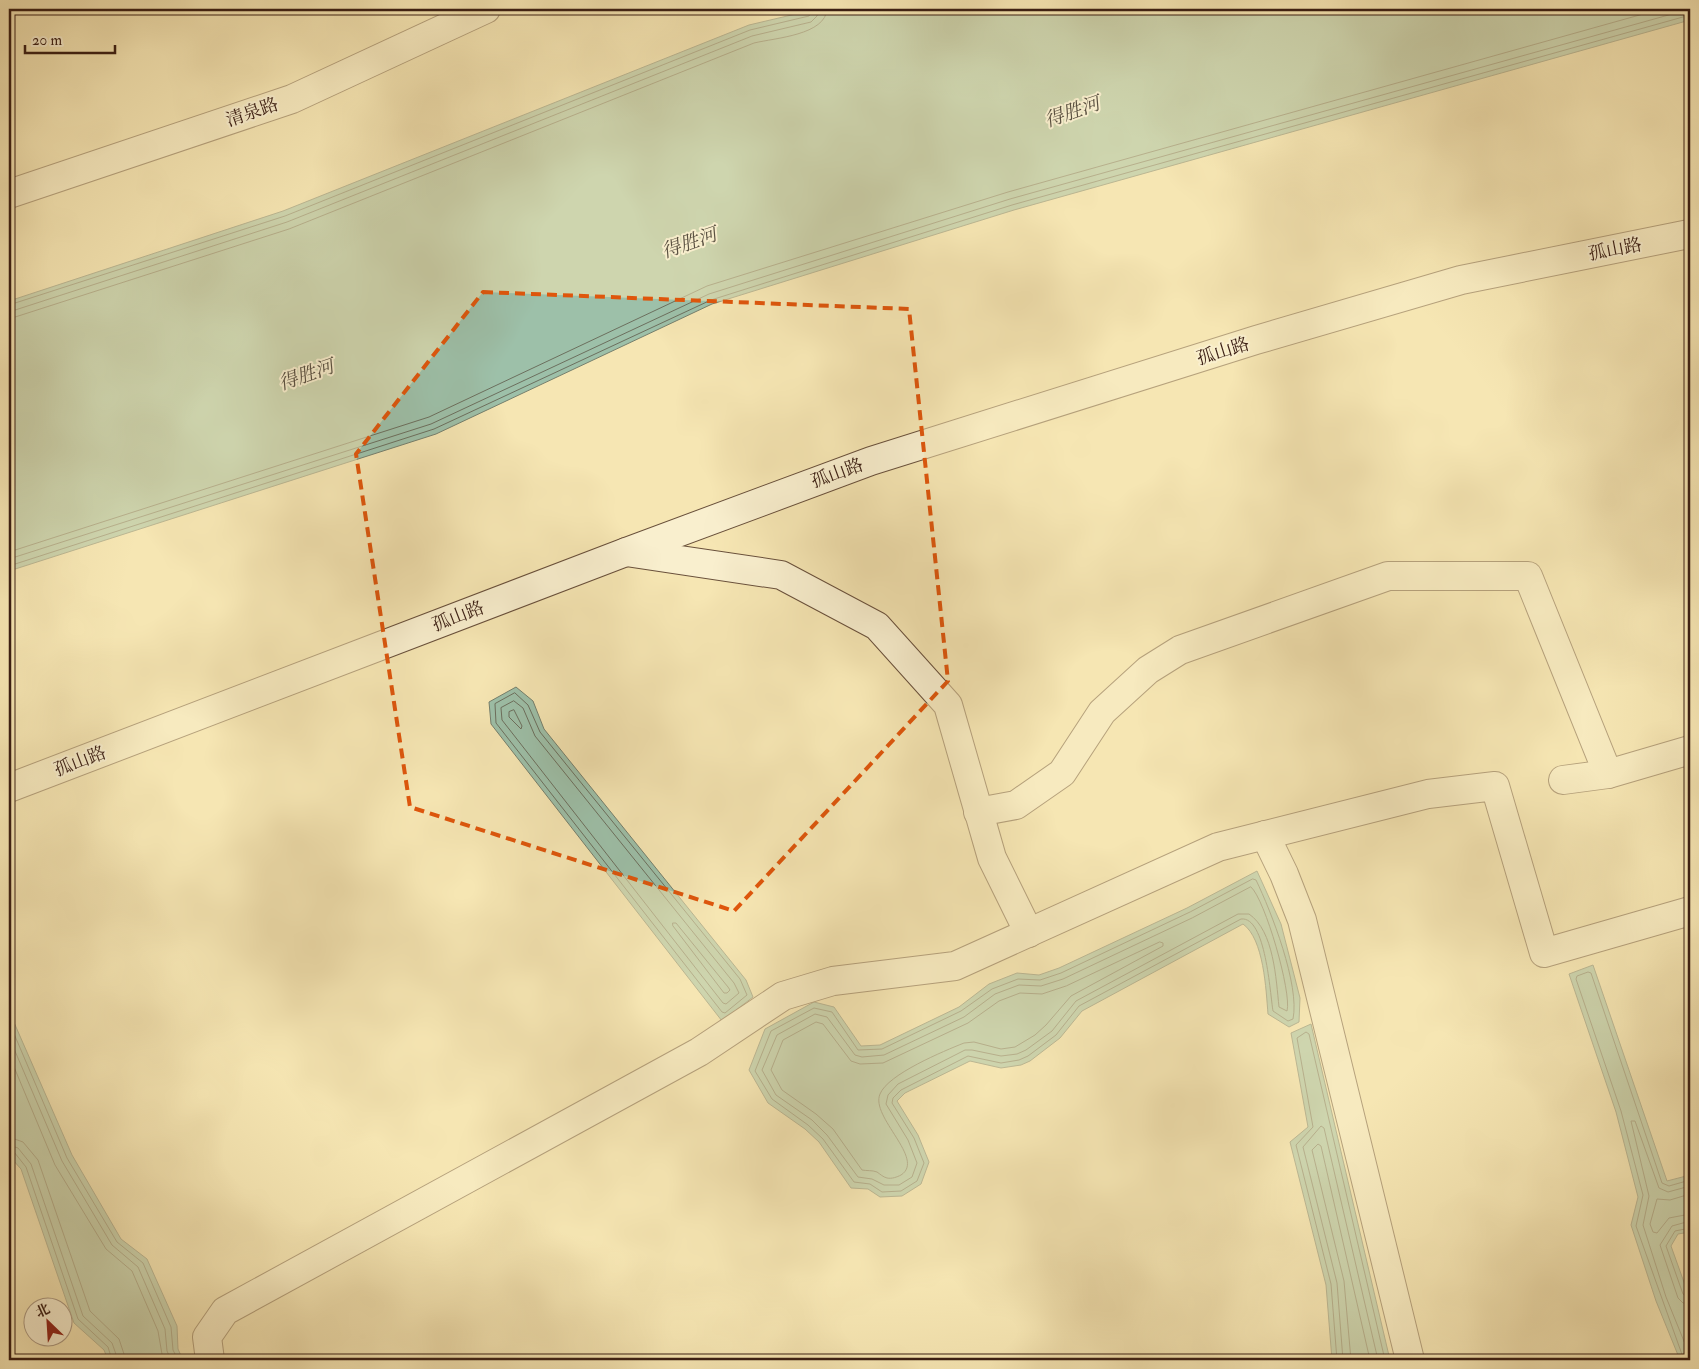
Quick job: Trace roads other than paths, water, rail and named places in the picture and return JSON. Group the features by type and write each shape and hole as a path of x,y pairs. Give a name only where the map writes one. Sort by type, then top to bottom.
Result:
{"street":[{"name":"清泉路","path":"9,194 292,98 486,9"},
{"name":"孤山路","path":"9,788 626,552 870,461 1256,340 1461,280 1690,234"},
{"path":"626,552 781,575 877,626 948,705 992,858 1029,933"},
{"path":"978,812 1016,805 1062,773 1102,712 1148,670 1180,650 1388,576 1528,576 1608,774"},
{"path":"1563,780 1608,774 1690,750"},
{"path":"210,1360 207,1337 225,1311 699,1052 783,996 833,981 955,966 1218,847 1428,794 1495,786 1544,953 1690,911"},
{"path":"1265,835 1284,874 1302,920 1410,1360"}],"water":[{"name":"得胜河","path":"817,9 1690,9 1690,20 1014,210 712,304 436,434 9,571 9,301 283,211 749,25"},
{"path":"516,687 533,701 544,729 746,980 753,997 722,1021 491,724 489,702"},
{"path":"1257,871 1281,924 1300,998 1299,1022 1289,1027 1268,1014 1265,979 1260,953 1250,931 1243,924 1082,1011 1060,1038 1030,1061 1021,1065 1001,1068 970,1061 905,1093 897,1101 918,1135 929,1162 921,1184 902,1196 880,1197 868,1189 851,1188 819,1142 805,1129 768,1103 749,1070 765,1029 814,1002 834,1007 861,1046 880,1045 959,1007 989,984 1017,973 1039,975 1059,968 1187,908"},
{"path":"1593,965 1667,1181 1690,1175 1690,1232 1678,1234 1671,1246 1690,1299 1690,1360 1680,1360 1656,1301 1631,1225 1638,1197 1616,1112 1569,974"},
{"path":"9,1011 72,1155 121,1239 147,1259 177,1326 178,1349 183,1360 108,1360 104,1350 74,1323 72,1317 72,1296 65,1296 21,1169 12,1159 9,1150"},
{"path":"1311,1024 1390,1360 1332,1360 1326,1285 1290,1142 1308,1127 1291,1033"}]}
